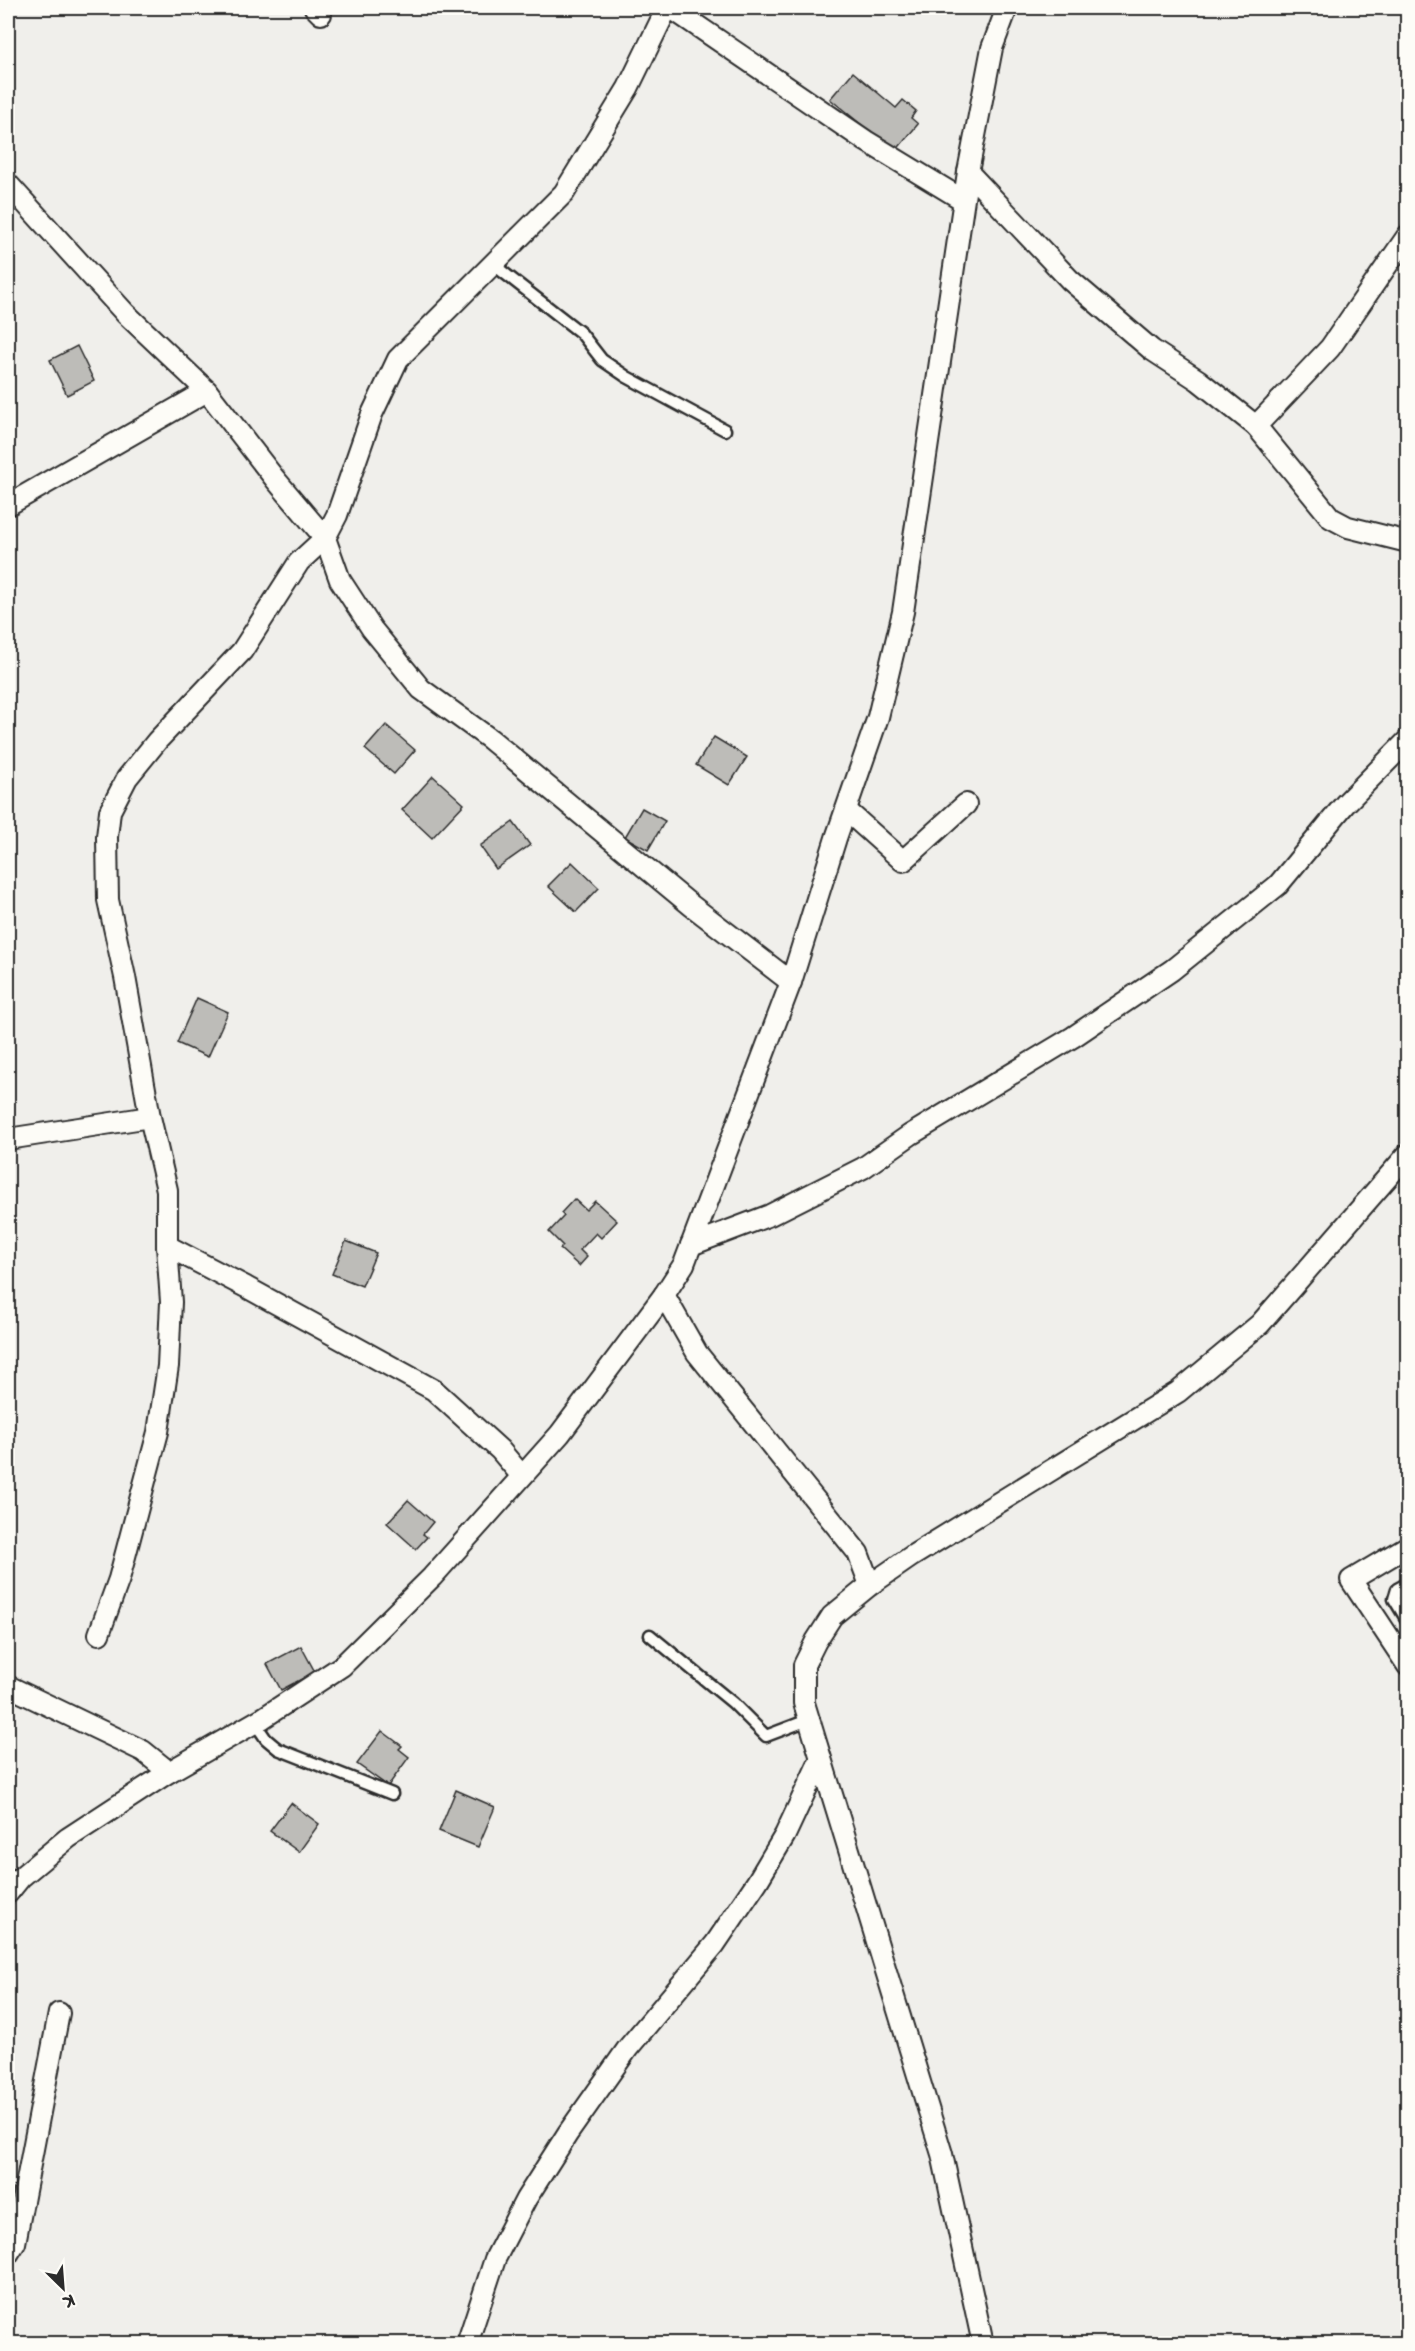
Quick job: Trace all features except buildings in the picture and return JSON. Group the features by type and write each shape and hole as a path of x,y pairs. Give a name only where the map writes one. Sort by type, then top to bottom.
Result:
{"street":[{"path":"99,1634 119,1579 158,1432 168,1366 171,1302 167,1246 167,1190 150,1117 125,977 108,900 107,837 110,811 133,771 157,741 242,651 299,562 325,538 337,515 372,414 398,359 564,193 628,88 669,8 866,141 963,200"},
{"path":"8,1893 21,1877 68,1838 169,1772 255,1723 342,1666 432,1577 560,1434 664,1295 684,1264 791,982 878,717 903,612 968,172 992,48 1007,8"},
{"path":"968,172 1070,280 1152,350 1198,380 1256,426 1331,518 1348,527 1407,542"},
{"path":"8,184 125,313 207,392 275,480 325,538 340,580 372,629 421,689 490,739 692,906 791,982"},
{"path":"1256,426 1330,348 1407,235"},
{"path":"8,505 207,392"},
{"path":"691,1245 770,1215 862,1168 910,1135 1073,1037 1172,970 1278,885 1345,804 1407,740"},
{"path":"846,810 903,861 966,804"},
{"path":"8,1139 150,1117"},
{"path":"983,2343 942,2154 808,1720 804,1703 804,1665 832,1616 870,1585 922,1550 1179,1392 1260,1324 1407,1154"},
{"path":"167,1246 434,1390 500,1450 521,1475"},
{"path":"664,1295 697,1353 858,1553 870,1585"},
{"path":"1407,1546 1351,1580 1407,1666"},
{"path":"8,1686 143,1751 169,1772"},
{"path":"467,2343 495,2259 526,2199 568,2133 628,2048 715,1944 751,1891 785,1835 820,1760"},
{"path":"8,2254 15,2243 59,2013"}],"lane":[{"path":"494,265 581,333 602,360 627,377 725,430"},
{"path":"1407,1583 1397,1589 1394,1599 1407,1622"},
{"path":"650,1635 734,1703 766,1736 808,1720"},
{"path":"255,1723 266,1739 278,1749 392,1794"}]}
